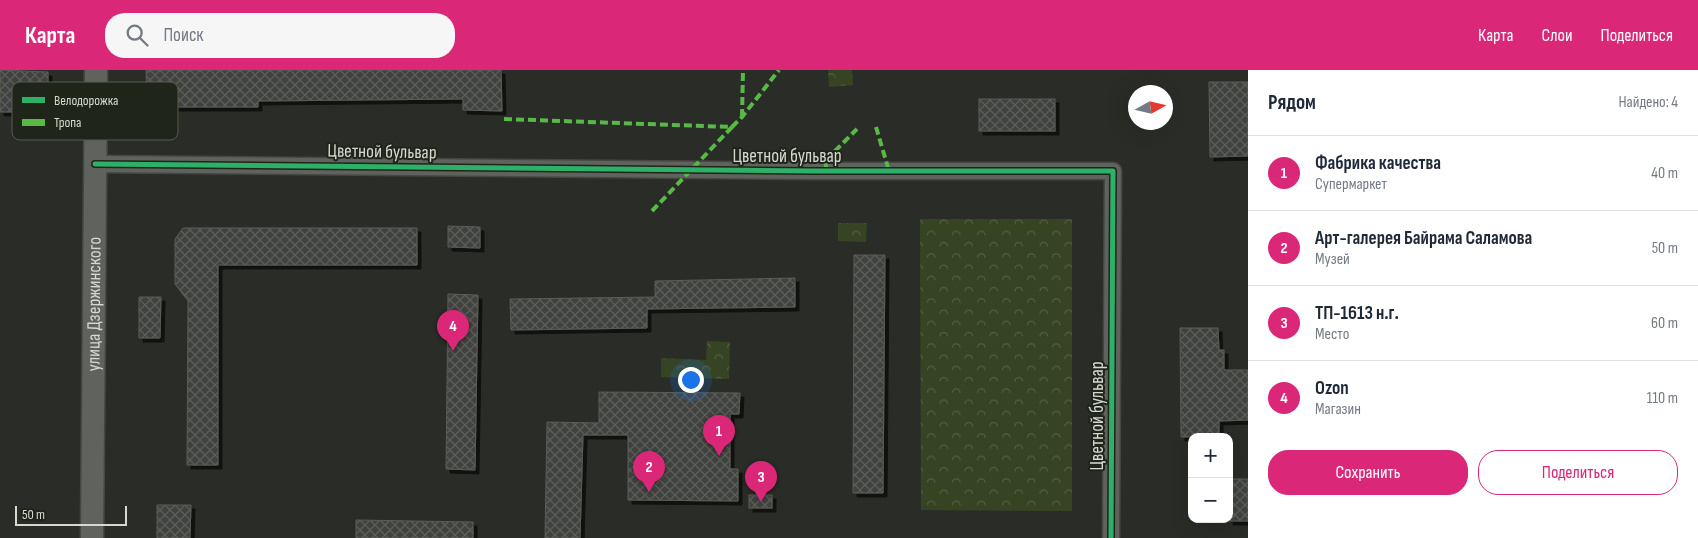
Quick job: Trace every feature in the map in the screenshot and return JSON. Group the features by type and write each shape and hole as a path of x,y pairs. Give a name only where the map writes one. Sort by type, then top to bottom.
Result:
{"main road":[{"name":"улица Дзержинского","path":"92,538 95,140"}],"street":[{"name":"Цветной бульвар","path":"95,164 811,171 1113,171 1111,538"}],"green space":[{"path":"828,70 852,70 853,85 829,87"},
{"path":"920,219 1072,219 1072,511 921,510"},
{"path":"838,223 867,223 866,242 838,241"},
{"path":"707,341 730,342 729,379 661,377 661,358 706,360"}],"building":[{"path":"0,70 48,72 48,82 12,82 12,112 0,112"},
{"path":"146,70 501,70 502,111 463,110 463,99 258,101 258,107 178,107 178,82 146,82"},
{"path":"1209,82 1248,82 1248,156 1210,157"},
{"path":"979,99 1055,99 1055,131 979,131"},
{"path":"448,226 480,227 480,248 448,247"},
{"path":"183,228 417,228 417,265 218,265 218,465 187,465 188,301 175,284 175,239"},
{"path":"854,255 885,255 883,493 853,493"},
{"path":"795,278 795,307 647,309 647,328 511,330 510,299 655,297 655,281"},
{"path":"448,294 478,295 475,470 446,469"},
{"path":"139,297 161,297 160,338 139,338"},
{"path":"1180,328 1218,328 1219,350 1224,350 1224,370 1248,370 1248,420 1219,421 1219,433 1188,433 1188,437 1181,437"},
{"path":"599,392 740,393 739,414 730,414 730,469 738,469 738,501 628,500 628,435 583,435 580,538 545,538 547,422 599,423"},
{"path":"1233,479 1248,479 1248,521 1233,521"},
{"path":"749,495 772,495 772,508 749,508"},
{"path":"157,505 191,505 190,538 157,538"},
{"path":"356,520 473,522 473,538 356,538"}],"marked path":[{"path":"742,117 743,70"},
{"path":"504,119 732,127 779,70"},
{"path":"652,211 732,127"},
{"path":"876,127 889,171"},
{"path":"827,171 825,161 857,129"}],"cycle path":[{"path":"95,164 811,171 1113,171 1111,538"}],"place":[{"name":"Ozon","path":"453,351"},
{"name":"Фабрика качества","path":"719,456"},
{"name":"Арт-галерея Байрама Саламова","path":"649,492"},
{"name":"ТП-1613 н.г.","path":"761,502"}]}
